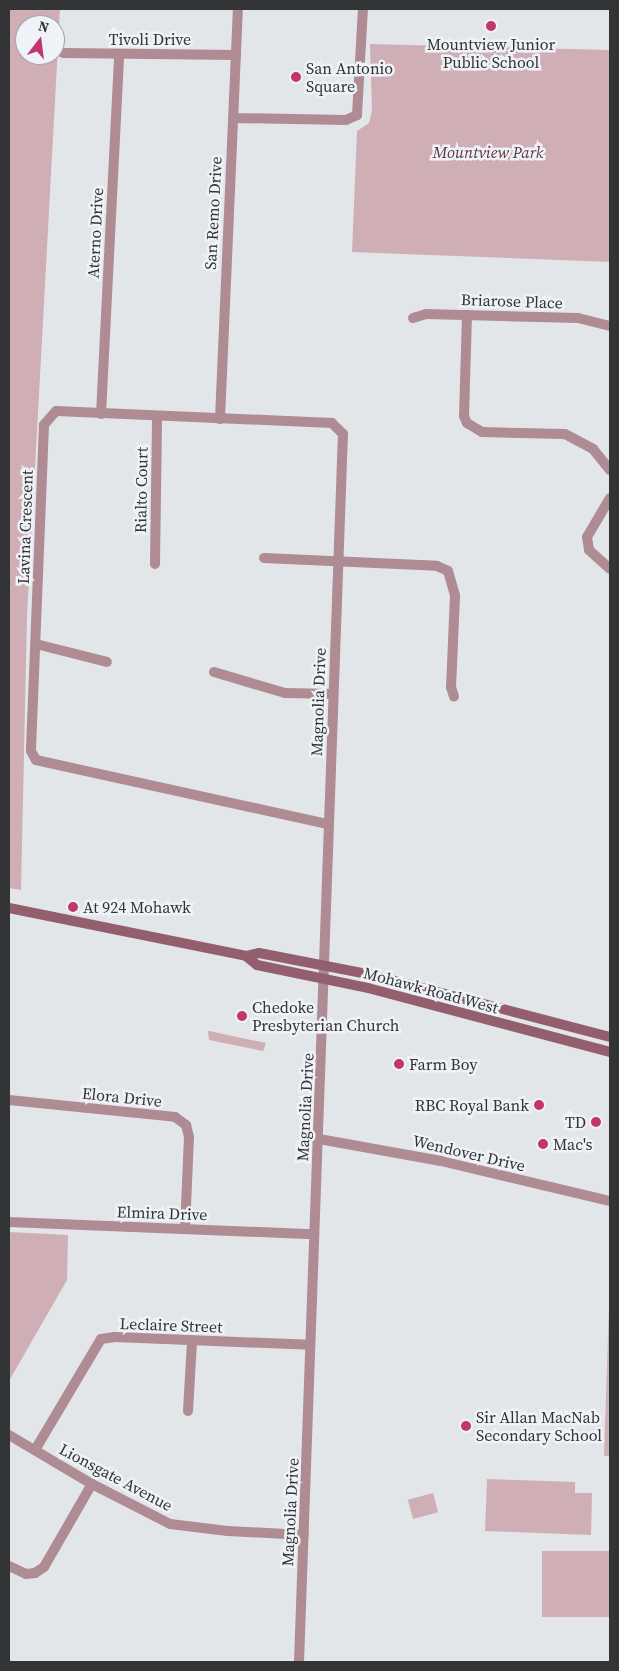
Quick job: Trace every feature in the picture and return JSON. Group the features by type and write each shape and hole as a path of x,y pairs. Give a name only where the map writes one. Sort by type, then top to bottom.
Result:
{"main road":[{"name":"Mohawk Road West","path":"9,908 246,956 259,953 327,966 610,1037"},
{"name":"Mohawk Road West","path":"246,956 257,965 326,979 610,1052"},
{"path":"589,1047 610,1037"}],"street":[{"name":"San Remo Drive","path":"220,419 238,9"},
{"path":"233,118 346,120 357,115 363,9"},
{"name":"Tivoli Drive","path":"65,52 236,55"},
{"name":"Aterno Drive","path":"101,414 119,54"},
{"name":"Briarose Place","path":"413,318 426,314 578,318 610,326"},
{"path":"467,315 464,416 467,423 482,432 565,434 593,449 610,470"},
{"name":"Lavina Crescent","path":"328,824 36,760 31,751 44,425 56,411 332,423 343,434"},
{"name":"Rialto Court","path":"155,564 157,416"},
{"name":"Magnolia Drive","path":"299,1662 314,1234 327,966 328,824 343,434"},
{"path":"610,498 587,537 589,550 610,569"},
{"path":"264,558 437,566 448,571 455,596 451,687 454,697"},
{"path":"36,644 107,662"},
{"path":"214,672 285,693 333,694"},
{"name":"Elora Drive","path":"9,1100 175,1117 186,1125 189,1137 185,1229"},
{"name":"Wendover Drive","path":"319,1139 442,1161 610,1201"},
{"name":"Elmira Drive","path":"9,1222 314,1234"},
{"name":"Leclaire Street","path":"35,1450 101,1339 115,1337 310,1345"},
{"path":"188,1411 192,1341"},
{"name":"Lionsgate Avenue","path":"9,1435 92,1484 170,1524 228,1531 304,1535"},
{"path":"9,1566 26,1574 35,1573 44,1567 92,1484"}],"green space":[{"path":"9,9 60,9 60,15 15,15 15,65 57,65 27,615 21,890 9,888"},
{"name":"Mountview Park","path":"370,44 610,50 610,262 352,252 357,131 369,123 372,111"},
{"path":"208,1031 266,1043 263,1051 209,1040"},
{"path":"9,1232 68,1235 67,1280 9,1381"},
{"path":"610,1277 610,1456 604,1456"},
{"path":"487,1479 575,1482 575,1493 592,1493 591,1535 485,1531"},
{"path":"433,1493 438,1512 413,1519 408,1500"},
{"path":"542,1551 610,1551 610,1617 542,1617"}],"place":[{"name":"Mountview Junior Public School","path":"491,26"},
{"name":"San Antonio Square","path":"296,77"},
{"name":"At 924 Mohawk","path":"73,907"},
{"name":"Chedoke Presbyterian Church","path":"242,1016"},
{"name":"Farm Boy","path":"399,1064"},
{"name":"RBC Royal Bank","path":"539,1105"},
{"name":"TD","path":"596,1122"},
{"name":"Mac's","path":"543,1144"},
{"name":"Sir Allan MacNab Secondary School","path":"466,1426"}]}
